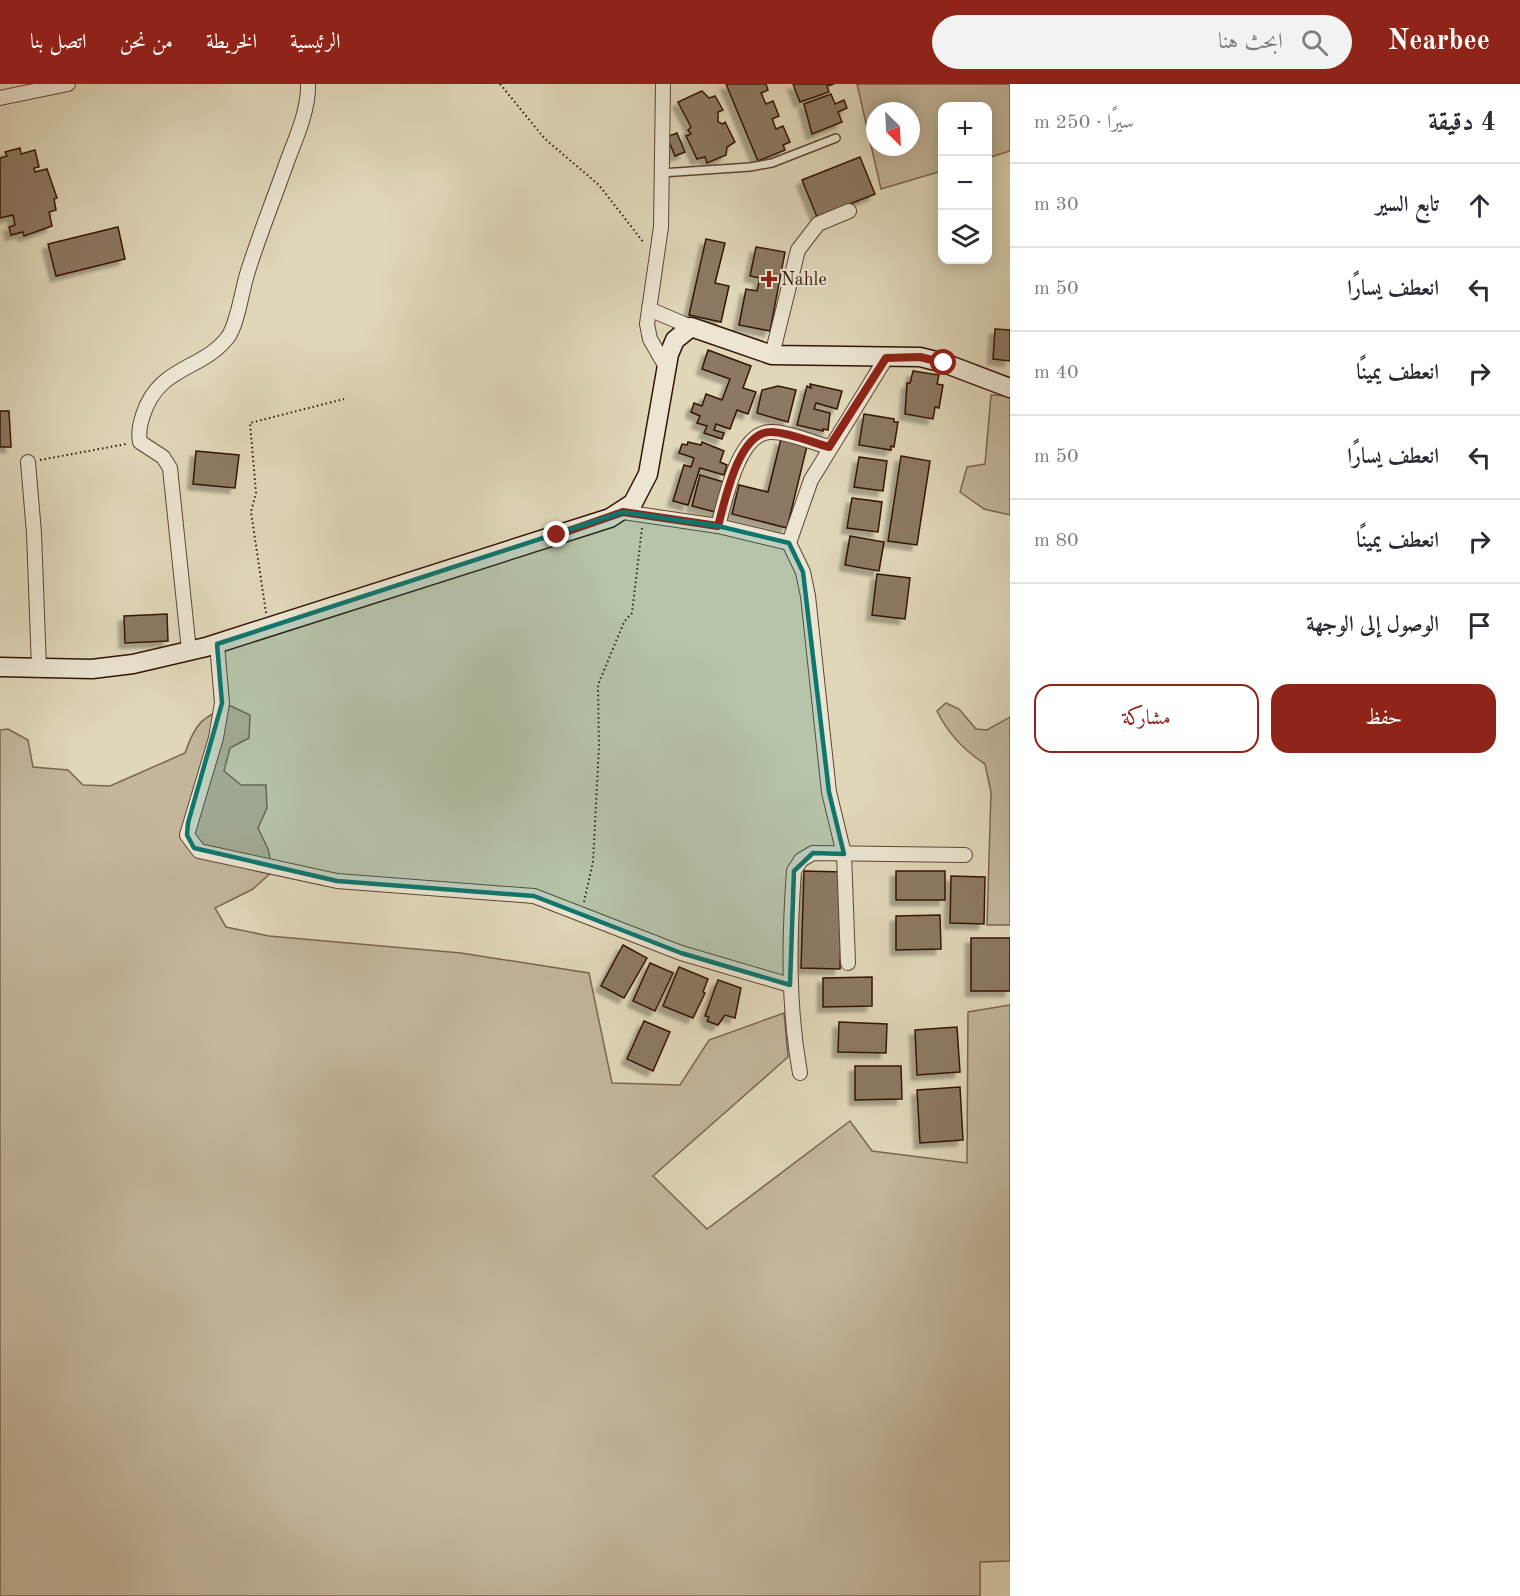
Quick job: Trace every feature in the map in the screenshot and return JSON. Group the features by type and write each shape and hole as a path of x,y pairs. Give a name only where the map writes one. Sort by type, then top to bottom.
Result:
{"street":[{"path":"0,98 68,84"},
{"path":"189,651 170,468 163,457 140,442 140,422 147,401 158,386 174,373 220,345 230,334 248,271 296,137 309,93 309,84"},
{"path":"663,84 661,227 649,309 650,339 666,367"},
{"path":"772,355 798,250 818,224 849,211"},
{"path":"649,309 691,327 772,355 920,357 944,363 1010,388"},
{"path":"623,512 643,489 648,474 666,367 675,340 691,327"},
{"path":"848,963 844,854 829,792 808,596 803,572 789,543 811,480 829,447 886,358"},
{"path":"718,526 740,457 759,435 771,431 829,447"},
{"path":"28,462 34,533 39,668"},
{"path":"0,667 92,669 189,651 268,628 623,512 718,526 789,543"},
{"path":"217,644 222,703 216,738 189,822 187,835 194,848 224,858 337,882 534,896 681,953 790,985"},
{"path":"800,1073 793,1037 790,985 794,871 801,860 813,853 965,855"}],"lane":[{"path":"661,173 750,167 772,163 836,138"}],"path":[{"path":"500,84 545,139 592,178 639,240 656,252"},
{"path":"268,628 252,512 256,493 250,423 344,399"},
{"path":"28,462 140,442"},
{"path":"581,914 593,862 599,746 598,685 624,622 632,613 643,514"}],"highlighted area":[{"path":"623,512 718,526 789,543 803,572 829,792 844,854 813,853 794,871 790,985 681,953 534,896 337,881 194,848 187,835 188,823 222,703 217,644"}],"shaded area":[{"path":"857,84 1010,84 1010,151 992,157 992,102 938,102 938,172 881,189 873,156 920,156 920,102 866,102 866,123"},
{"path":"991,395 1010,396 1010,515 984,509 960,492 967,467 985,464"},
{"path":"946,703 959,709 976,729 987,730 1010,717 1010,925 987,925 991,792 985,764 958,741 946,727 937,711"},
{"path":"231,706 250,715 249,738 230,748 224,771 241,785 266,785 267,808 258,828 268,849 273,871 253,889 215,908 226,927 269,936 461,953 589,973 612,1083 680,1085 709,1040 784,1013 788,1057 653,1176 707,1229 850,1121 872,1151 967,1163 968,1012 1010,1005 1010,1561 980,1562 980,1596 0,1596 0,730 8,729 28,740 33,767 68,770 83,785 110,786 185,753 192,735 201,722 213,713"}],"building":[{"path":"726,84 766,84 768,90 761,93 766,104 773,101 779,116 772,119 776,129 783,126 790,142 783,145 785,150 758,161"},
{"path":"793,84 834,84 827,86 829,92 800,102"},
{"path":"702,91 709,98 715,96 723,110 718,112 718,122 723,124 725,122 735,142 727,147 726,155 707,163 705,157 697,159 686,136 691,134 688,130 691,127 678,102"},
{"path":"831,94 835,104 844,100 847,108 838,112 842,122 812,134 804,104"},
{"path":"677,133 685,152 675,156 667,137"},
{"path":"20,148 21,154 35,150 39,167 34,168 35,172 47,169 57,198 54,199 56,210 49,212 52,226 24,236 23,232 11,235 9,227 15,225 13,215 0,218 0,158 7,156 5,152"},
{"path":"860,157 875,194 817,217 802,180"},
{"path":"118,227 125,259 56,276 48,244"},
{"path":"706,239 725,243 715,283 729,286 721,322 689,315"},
{"path":"756,247 785,252 770,331 739,325 746,289 757,291 760,278 750,276"},
{"path":"995,329 1010,330 1010,361 993,359"},
{"path":"708,350 751,366 743,388 756,392 748,414 737,410 730,429 716,424 714,430 724,433 722,439 704,433 707,426 697,423 700,416 691,412 694,403 702,406 706,394 722,400 730,379 702,369"},
{"path":"913,371 939,375 937,384 943,385 939,408 935,407 933,419 905,414 907,383 910,383"},
{"path":"810,384 842,391 837,409 816,403 814,409 830,413 828,430 797,425 807,386 811,388"},
{"path":"778,386 796,390 788,422 757,413 762,390"},
{"path":"0,411 9,411 11,447 0,447"},
{"path":"864,414 894,419 894,422 898,422 894,447 891,446 891,450 859,445"},
{"path":"781,439 807,446 787,528 732,514 739,485 768,492"},
{"path":"688,442 701,445 702,442 724,451 720,462 727,465 724,475 700,468 688,505 673,501 684,465 691,467 694,458 679,453 682,444 687,445"},
{"path":"196,451 239,455 235,488 193,484"},
{"path":"901,456 930,461 917,545 888,541"},
{"path":"859,457 887,461 883,491 854,487"},
{"path":"700,475 727,483 719,513 692,506"},
{"path":"852,498 882,502 878,532 847,528"},
{"path":"850,536 884,542 879,571 845,565"},
{"path":"877,574 910,578 905,619 872,615"},
{"path":"167,614 168,641 125,643 124,616"},
{"path":"804,871 843,872 840,969 801,968"},
{"path":"896,871 945,871 945,900 896,900"},
{"path":"951,876 985,877 984,924 950,923"},
{"path":"940,915 941,949 896,950 896,916"},
{"path":"971,938 1010,938 1010,991 971,991"},
{"path":"623,945 647,958 624,998 601,986"},
{"path":"650,963 673,973 655,1011 633,1001"},
{"path":"679,967 708,979 703,992 705,993 693,1018 663,1006"},
{"path":"872,977 872,1006 823,1007 823,978"},
{"path":"718,980 741,988 735,1018 725,1015 718,1025 707,1021 709,1017 705,1016"},
{"path":"644,1021 670,1032 653,1071 627,1059"},
{"path":"839,1022 887,1024 886,1053 838,1052"},
{"path":"957,1027 960,1072 917,1075 915,1030"},
{"path":"855,1066 901,1066 902,1099 855,1100"},
{"path":"960,1087 963,1140 920,1143 917,1090"}],"place":[{"name":"Nahle","path":"769,279"}],"route":[{"path":"557,535 623,512 663,516 718,526 733,473 744,450 759,435 771,431 829,447 886,358 920,357 944,363"}]}
